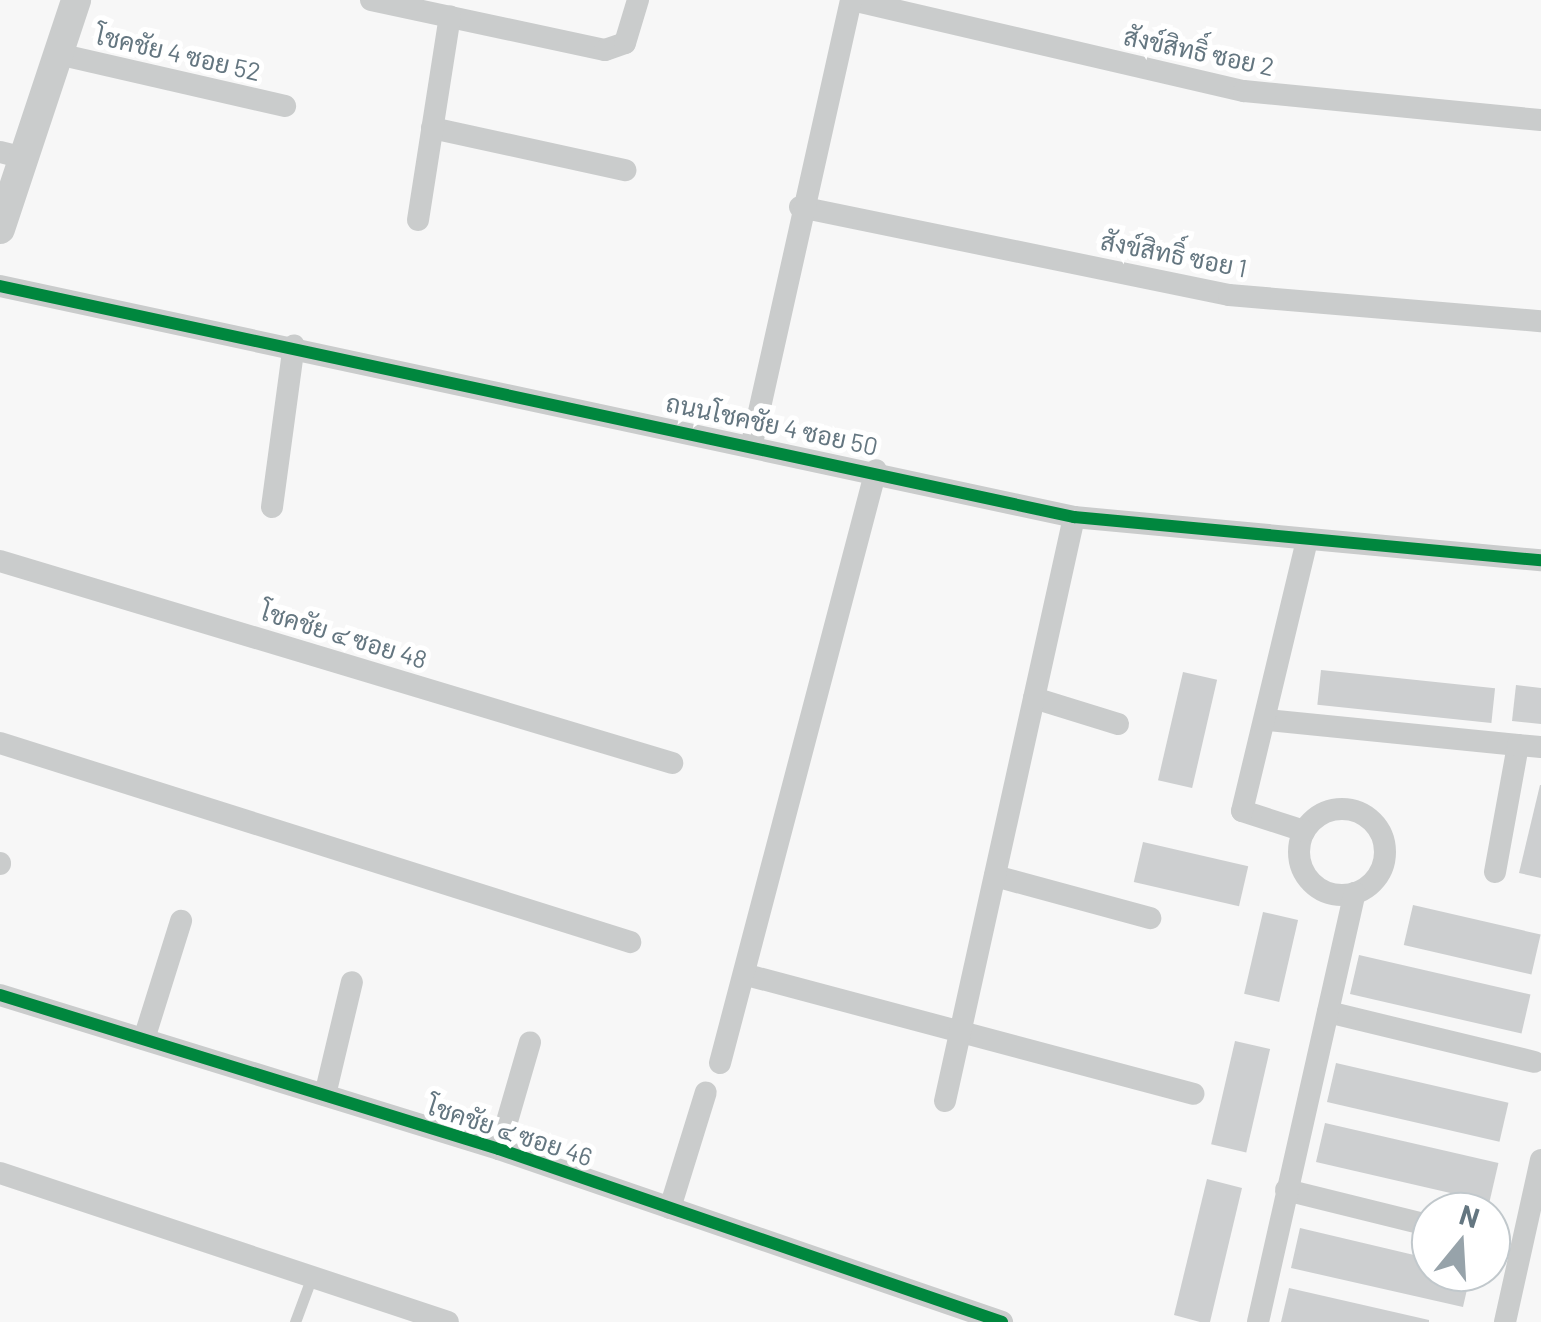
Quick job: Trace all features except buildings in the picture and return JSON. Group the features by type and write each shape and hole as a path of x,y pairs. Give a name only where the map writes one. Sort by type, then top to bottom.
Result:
{"street":[{"path":"0,230 12,155 58,54 76,0"},
{"path":"371,0 466,12 605,50 625,43 638,0"},
{"path":"752,443 800,207 851,0"},
{"name":"สังข์สิทธิ์ ซอย 2","path":"851,0 1244,91 1541,120"},
{"path":"418,220 432,128 466,12"},
{"name":"โชคชัย 4 ซอย 52","path":"58,54 286,106"},
{"path":"432,128 625,170"},
{"name":"สังข์สิทธิ์ ซอย 1","path":"800,207 1230,295 1541,321"},
{"name":"ถนนโชคชัย 4 ซอย 50","path":"0,286 752,443 1074,517 1541,560"},
{"path":"272,507 294,345"},
{"path":"720,1063 747,975 876,470"},
{"path":"946,1101 1074,517"},
{"path":"1304,831 1242,811 1267,720 1307,540"},
{"name":"โชคชัย ๔ ซอย 48","path":"0,561 672,763"},
{"path":"1034,698 1118,724"},
{"path":"1267,720 1529,746 1495,872"},
{"path":"0,743 630,942"},
{"path":"1258,1322 1355,894 1383,864 1376,825 1338,809 1304,831 1299,856 1308,880 1329,893 1355,894"},
{"path":"995,876 1150,918"},
{"path":"144,1039 181,920"},
{"path":"747,975 960,1038 1193,1094"},
{"path":"325,1095 352,982"},
{"name":"โชคชัย ๔ ซอย 46","path":"0,994 499,1149 1002,1322"},
{"path":"1328,1012 1534,1062"},
{"path":"499,1149 530,1042"},
{"path":"670,1208 706,1092"},
{"path":"1505,1322 1541,1160"},
{"path":"0,1173 448,1322"},
{"path":"1286,1190 1411,1221"}],"lane":[{"path":"295,1322 312,1276"}],"cycle path":[{"path":"0,286 1074,517 1541,560"},
{"path":"0,995 499,1149 1002,1322"}]}
